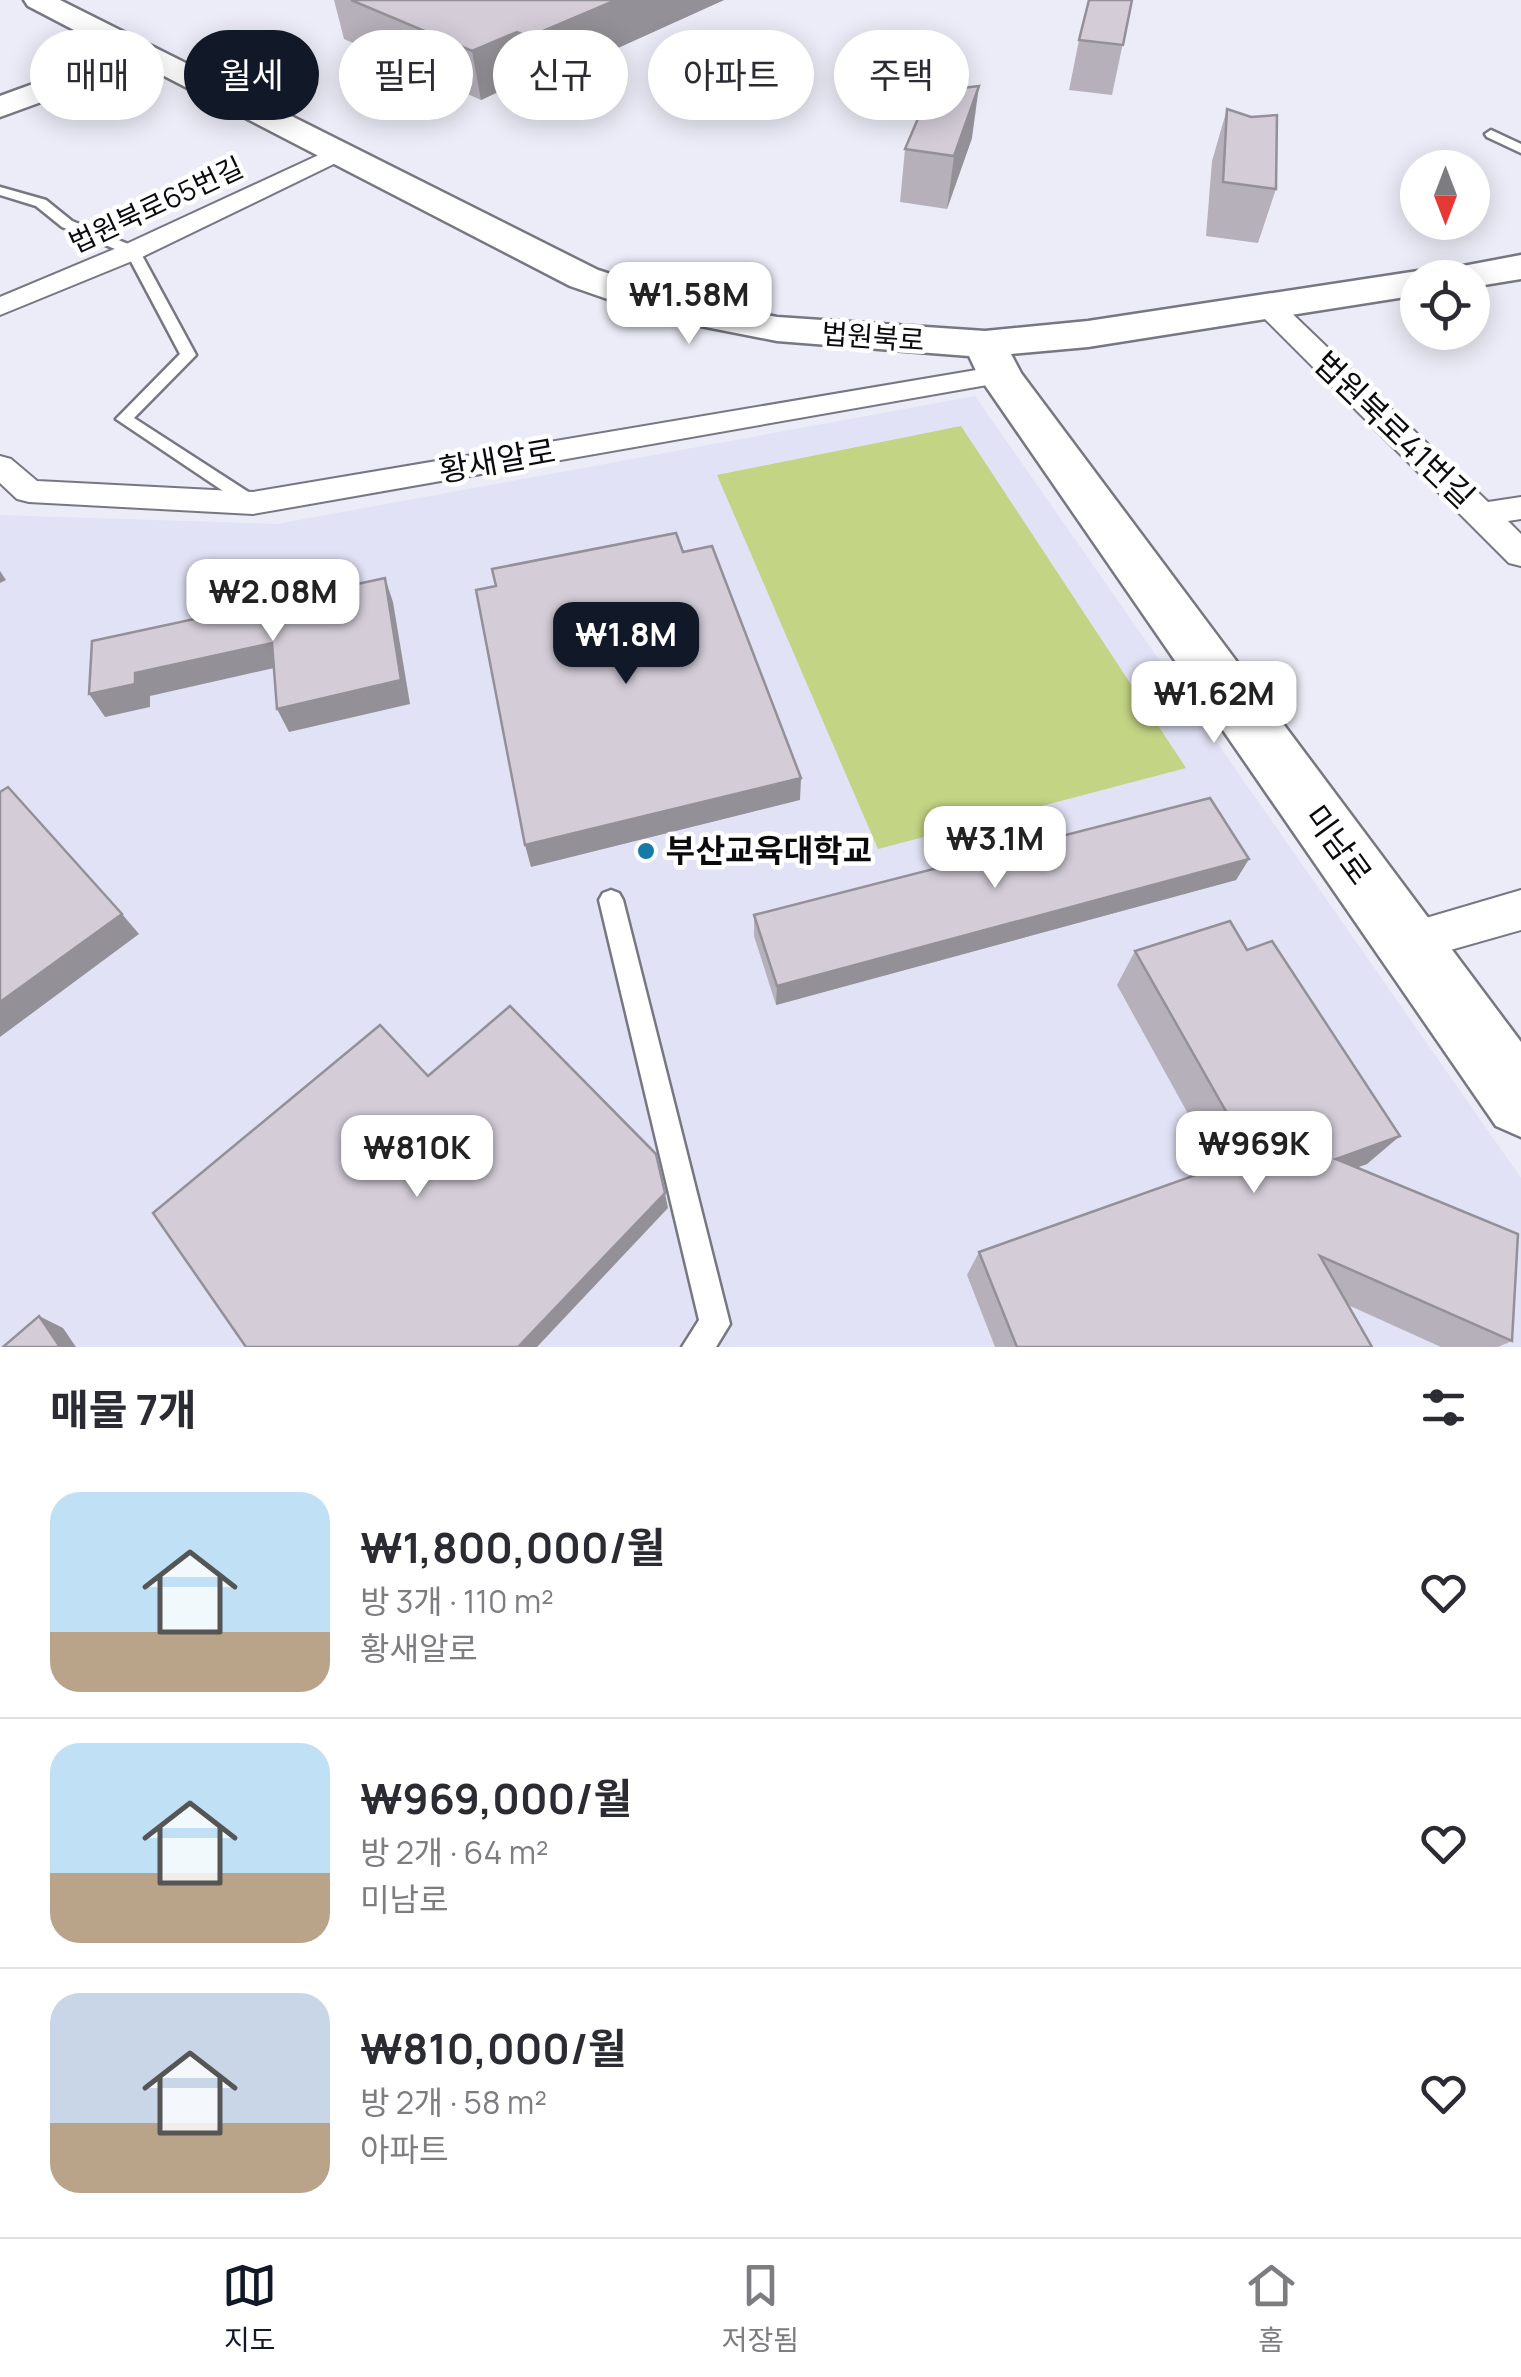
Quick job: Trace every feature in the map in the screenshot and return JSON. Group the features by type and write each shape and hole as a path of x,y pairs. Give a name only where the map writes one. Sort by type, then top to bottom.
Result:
{"main road":[{"name":"법원북로","path":"38,0 95,30"},
{"name":"법원북로","path":"164,66 584,278 679,310 777,329 993,359 1088,334 1400,287"},
{"path":"0,108 30,97"},
{"path":"1490,273 1521,268"},
{"name":"미남로","path":"993,359 1521,1100"}],"street":[{"name":"법원북로65번길","path":"0,307 133,251 336,154"},
{"name":"법원북로41번길","path":"1268,306 1521,554"},
{"name":"황새알로","path":"0,466 29,491 253,503 993,359"},
{"path":"1482,515 1521,508"},
{"path":"1408,942 1521,910"}],"lane":[{"path":"1490,134 1521,148"},
{"path":"0,190 41,203 68,224 133,251 188,355 124,419 253,503"},
{"path":"611,900 715,1324 697,1347"}],"shaded area":[{"name":"부산교육대학교","path":"975,396 1521,1178 1521,1347 0,1347 0,515 277,524"}],"green space":[{"path":"961,426 1186,768 878,849 717,475"}],"building":[{"path":"351,0 616,0 545,30 493,30 493,42 473,51 473,30 422,30"},
{"path":"1089,0 1132,0 1123,45 1079,40"},
{"path":"979,86 969,114 969,87"},
{"path":"1227,109 1251,117 1277,115 1276,189 1223,182"},
{"path":"917,120 967,120 954,156 905,149"},
{"path":"676,533 683,552 712,546 801,778 525,845 476,590 496,586 492,569"},
{"path":"385,578 401,680 277,709 272,643 135,673 135,684 89,694 92,641"},
{"path":"8,787 122,914 0,1002 0,792"},
{"path":"1210,798 1249,859 777,986 754,915"},
{"path":"1230,921 1247,950 1272,941 1400,1136 1336,1159 1518,1234 1512,1341 1320,1256 1372,1347 1017,1347 979,1252 1238,1160 1232,1122 1135,951"},
{"path":"510,1006 656,1154 665,1193 518,1347 246,1347 153,1213 380,1025 428,1076"},
{"path":"39,1316 60,1347 3,1347"}],"place":[{"name":"부산교육대학교","path":"646,851"}]}
